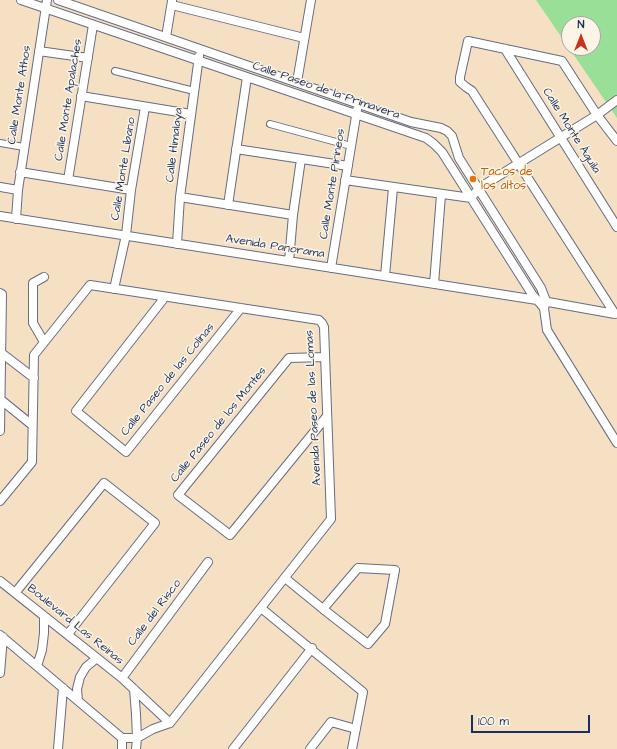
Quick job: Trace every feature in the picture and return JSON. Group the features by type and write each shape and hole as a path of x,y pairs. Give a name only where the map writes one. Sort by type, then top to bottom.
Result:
{"street":[{"name":"Calle Paseo de la Primavera","path":"21,0 46,4 93,24 426,138 442,152 537,300"},
{"name":"Calle Paseo de la Primavera","path":"58,0 412,122 441,128 447,131 452,136 459,158 541,288 545,305 547,330 617,443"},
{"path":"297,82 311,0"},
{"path":"166,37 172,2 304,38"},
{"name":"Calle Monte Athos","path":"16,218 20,172 46,4"},
{"name":"Calle Monte Apalaches","path":"68,180 93,24"},
{"path":"615,314 472,91 460,82 468,41 562,61 597,115 617,141"},
{"name":"Calle Himalaya","path":"177,244 180,197 200,49"},
{"name":"Calle Monte Águila","path":"505,49 617,227"},
{"path":"39,50 88,58"},
{"path":"115,71 194,91"},
{"path":"228,205 247,77"},
{"path":"82,96 191,114"},
{"path":"345,180 441,195 471,198 479,188 597,115 617,100"},
{"name":"Calle Monte Pirineos","path":"331,268 358,103"},
{"name":"Calle Monte Líbano","path":"114,289 126,235 131,190 145,107"},
{"path":"270,124 351,146"},
{"path":"426,138 435,127"},
{"path":"442,152 454,142"},
{"path":"0,143 24,147"},
{"path":"236,149 348,166"},
{"path":"289,261 293,215 301,159"},
{"path":"20,172 131,190"},
{"path":"0,187 18,190"},
{"path":"384,276 393,188"},
{"path":"434,284 441,195"},
{"path":"180,197 293,215"},
{"name":"Avenida Panorama","path":"0,216 537,300 545,305 615,314"},
{"path":"44,276 33,283 33,323 44,342"},
{"name":"Avenida Paseo de las Lomas","path":"0,501 32,462 34,355 90,286 319,320 324,327 331,519 170,723"},
{"path":"0,293 2,294 0,431"},
{"name":"Calle Paseo de las Colinas","path":"165,297 76,411 126,452 241,308"},
{"path":"615,314 617,305"},
{"path":"1,352 34,378"},
{"name":"Calle Paseo de los Montes","path":"325,357 290,358 178,495 230,535 327,416"},
{"path":"0,399 32,425"},
{"path":"15,593 104,483 155,523 68,634"},
{"name":"Calle del Risco","path":"122,678 208,562"},
{"path":"284,578 323,609 368,644 385,624 395,570 358,568 323,609"},
{"name":"Boulevard Las Reinas","path":"0,582 122,678 170,723"},
{"path":"261,608 312,648 363,692 352,749"},
{"path":"37,666 42,650 44,616"},
{"path":"1,636 122,738 137,738 153,729 170,723"},
{"path":"0,673 1,636"},
{"path":"233,749 312,648"},
{"path":"78,700 77,689 80,677 86,667 97,658"},
{"path":"58,749 63,688"},
{"path":"134,689 137,738 136,749"},
{"path":"310,749 331,722 356,729"},
{"path":"122,738 122,749"}],"green space":[{"path":"536,0 617,0 617,118 574,56 601,56 601,16 561,16 561,36"}],"place":[{"name":"Tacos de los altos","path":"473,179"}]}
